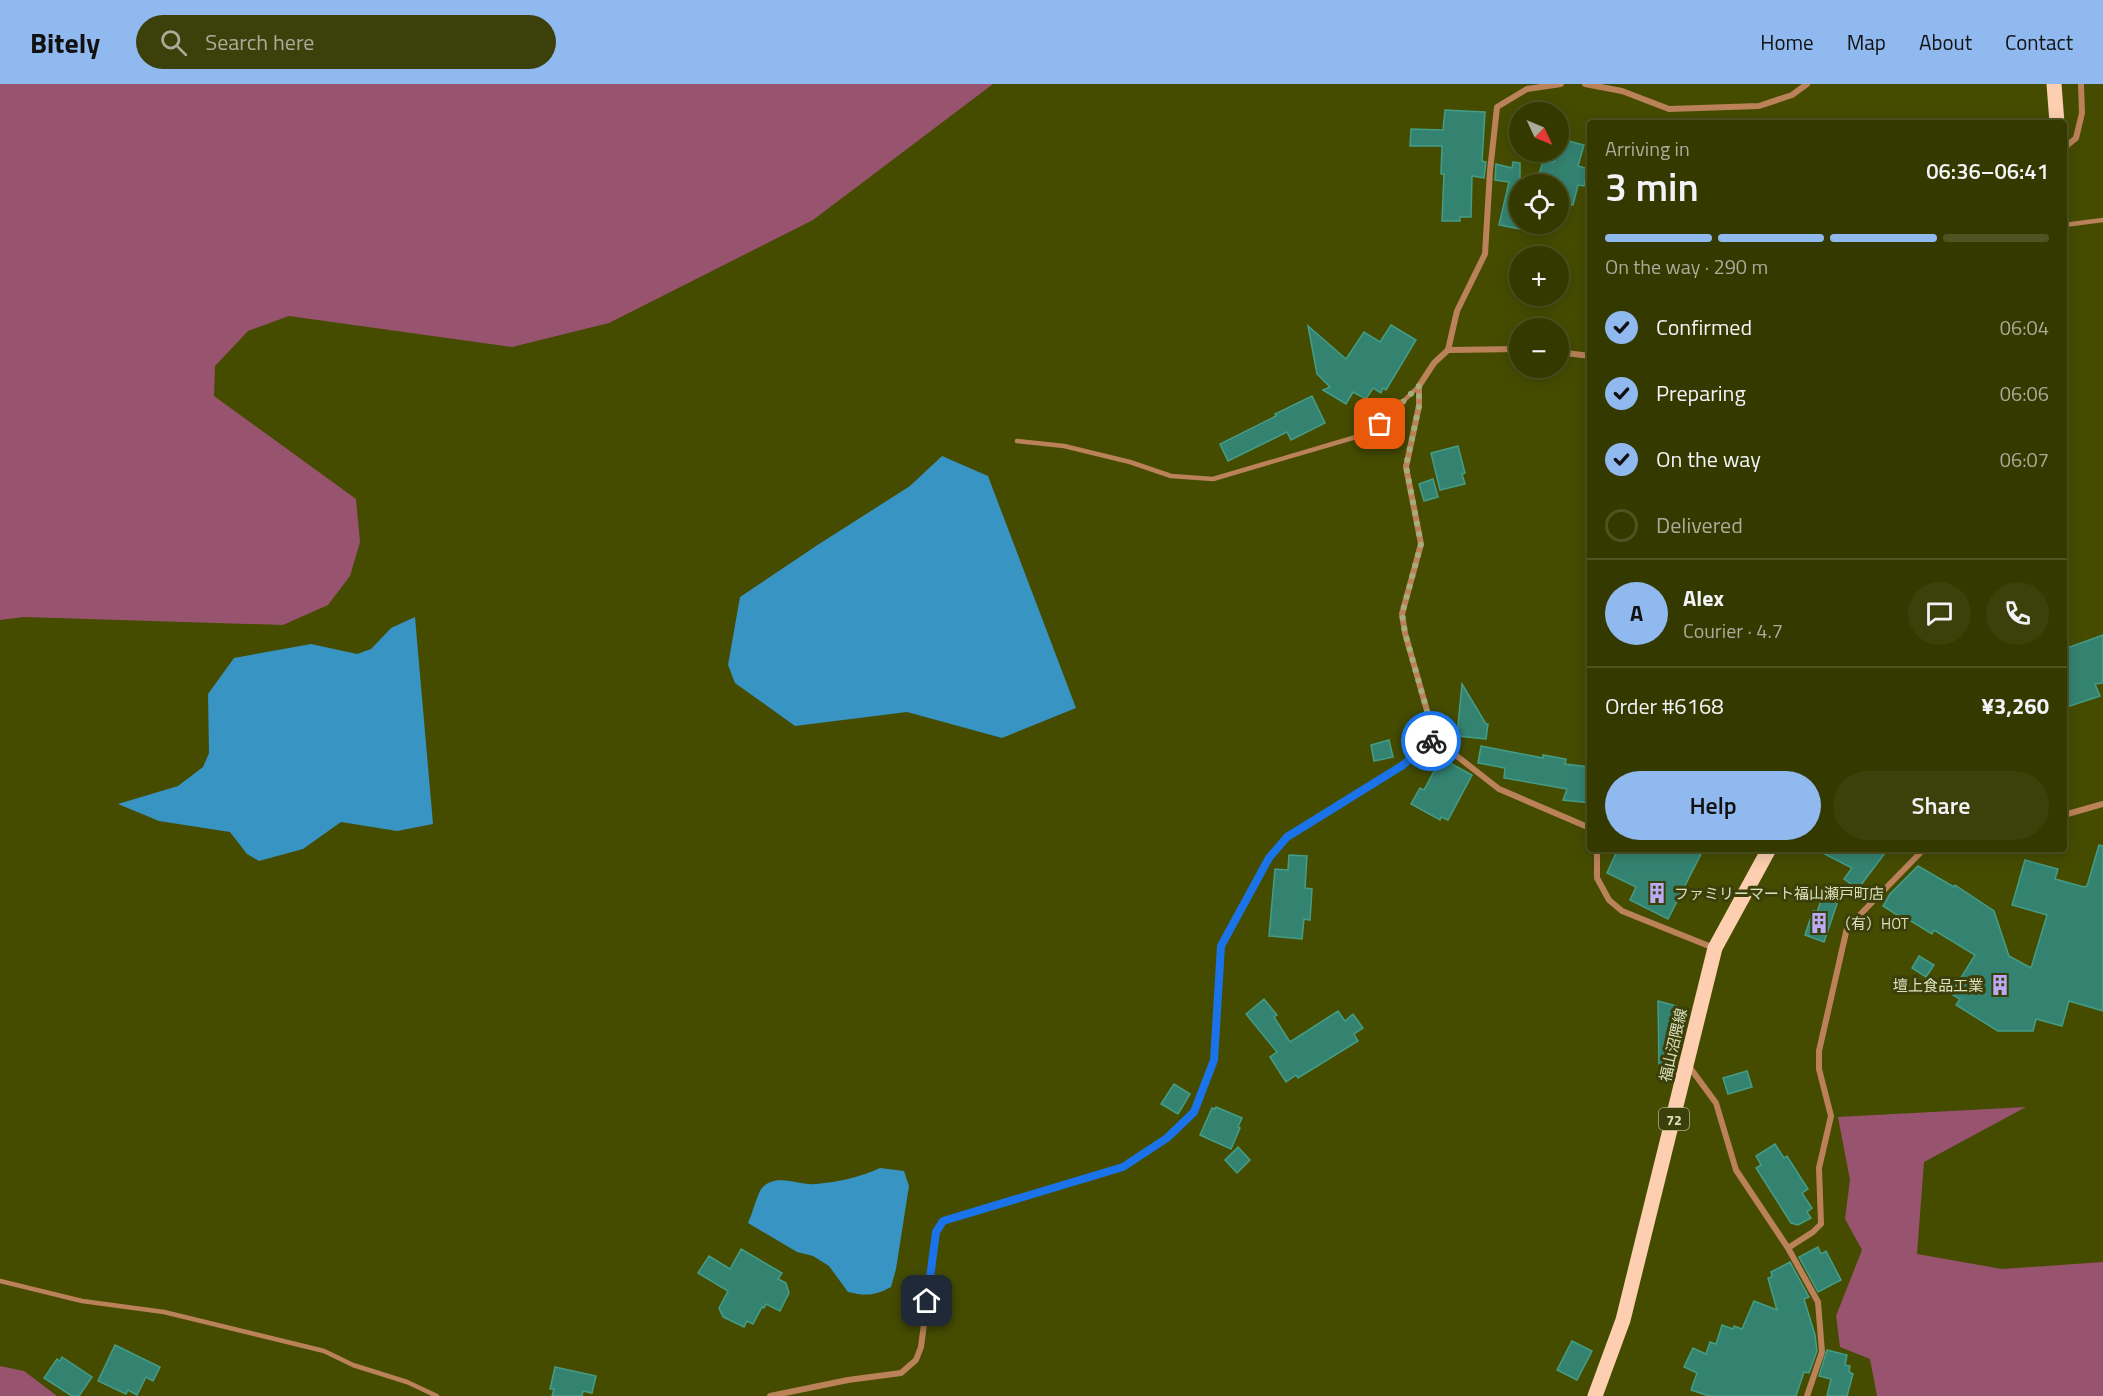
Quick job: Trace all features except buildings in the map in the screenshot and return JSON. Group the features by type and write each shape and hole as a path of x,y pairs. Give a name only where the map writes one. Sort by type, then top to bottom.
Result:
{"main road":[{"path":"2054,84 2057,120"},
{"name":"福山沼隈線","path":"1595,1396 1623,1320 1715,948 1767,852"}],"street":[{"path":"1561,84 1527,89 1497,107 1485,254 1457,311 1448,350 1434,363 1419,386 1419,406 1406,466 1421,544 1402,614 1405,633 1435,739 1499,789 1587,827"},
{"path":"1586,84 1622,91 1669,109 1759,106 1792,95 1807,84"},
{"path":"2067,146 2076,138 2082,113 2081,84"},
{"path":"1448,350 1509,349"},
{"path":"1569,354 1587,357"},
{"path":"770,1396 848,1380 901,1373 916,1360 921,1347 936,1232 943,1221 1123,1167 1167,1138 1194,1112 1214,1060 1221,946 1269,858 1287,837 1403,765 1435,739"},
{"path":"2067,813 2103,804"},
{"path":"1597,852 1597,878 1609,900 1615,906 1622,911 1715,948"},
{"path":"1788,1248 1821,1224 1819,1168 1831,1116 1819,1069 1819,1051 1847,928 1921,852"},
{"path":"1687,1064 1716,1103 1736,1170 1788,1248 1818,1302 1822,1352 1807,1396"}],"lane":[{"path":"2067,225 2103,220"},
{"path":"1017,441 1064,446 1130,462 1171,476 1213,479 1356,437 1380,424 1419,386"},
{"path":"0,1281 82,1301 164,1312 324,1351 353,1365 407,1382 437,1396"}],"shaded area":[{"path":"0,84 993,84 813,220 609,323 512,347 289,316 248,331 215,366 214,396 356,499 360,542 350,576 328,605 283,625 24,617 0,620"},
{"path":"2026,1107 1924,1162 1917,1254 2002,1269 2103,1262 2103,1396 1877,1396 1870,1359 1840,1347 1836,1316 1862,1250 1845,1219 1850,1180 1838,1117"},
{"path":"0,1366 24,1371 57,1396 0,1396"}],"water":[{"path":"942,456 988,476 1076,708 1002,738 907,712 795,726 735,683 728,665 740,597 910,486"},
{"path":"415,617 433,824 397,831 341,822 303,849 259,861 247,854 230,832 159,821 118,804 178,786 203,767 209,753 208,694 234,658 311,644 357,654 371,649 391,628"},
{"path":"880,1168 904,1171 909,1186 896,1269 891,1287 885,1290 870,1294 848,1292 829,1266 813,1256 797,1252 748,1223 760,1190 768,1183 781,1180 809,1184 824,1183"}],"way so far":[{"path":"1380,424 1419,386 1419,406 1406,466 1421,544 1402,614 1405,633 1435,739 1431,741"}],"place":[{"name":"ファミリーマート福山瀬戸町店","path":"1657,893"},
{"name":"（有）HOT","path":"1819,923"},
{"name":"壇上食品工業","path":"2000,985"}],"route":[{"path":"927,1301 936,1232 943,1221 1123,1167 1167,1138 1194,1112 1214,1060 1221,946 1269,858 1287,837 1403,765 1431,741"}]}
